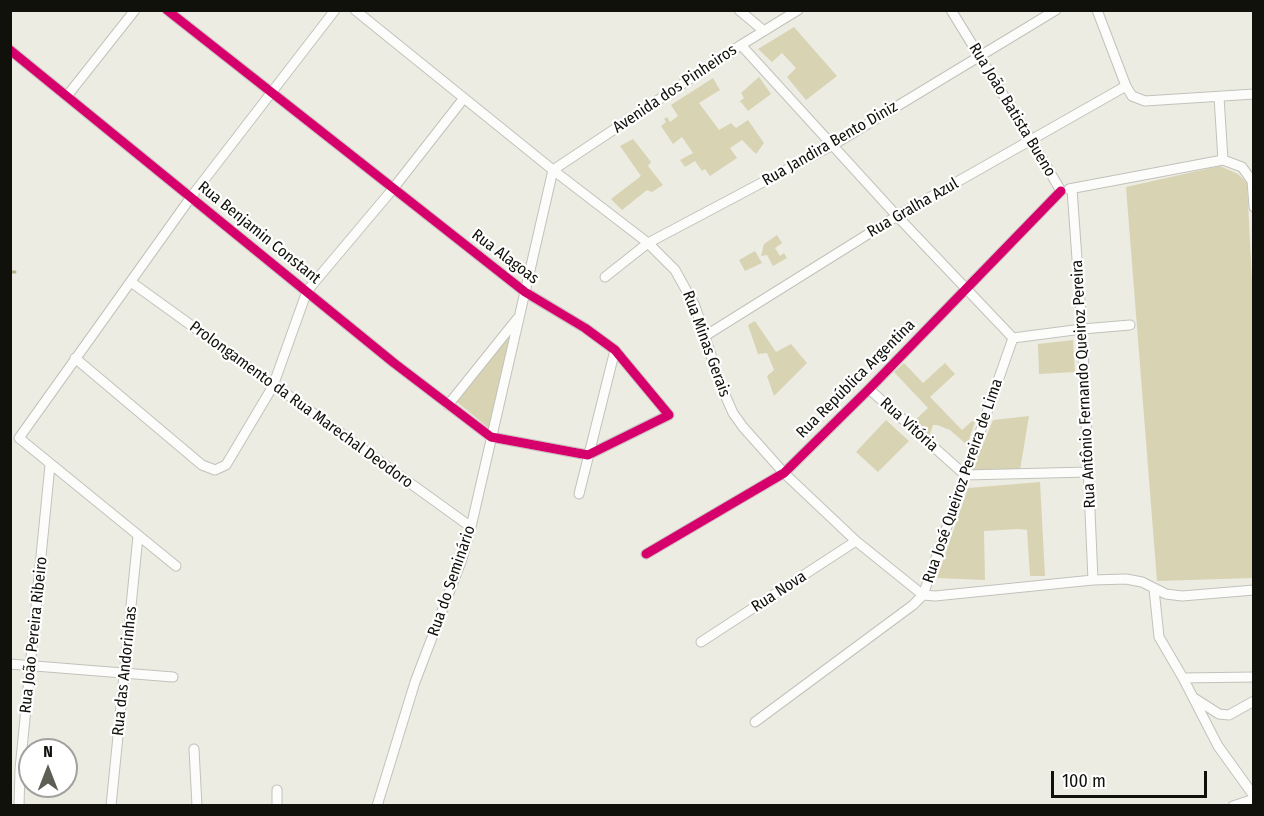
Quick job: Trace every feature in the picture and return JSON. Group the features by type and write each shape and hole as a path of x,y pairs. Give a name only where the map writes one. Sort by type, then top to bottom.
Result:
{"street":[{"path":"67,96 135,10"},
{"name":"Rua Alagoas","path":"167,10 392,190 525,292 585,328 615,350 669,415 588,455"},
{"path":"176,566 15,438 191,197 335,10"},
{"name":"Rua Minas Gerais","path":"355,10 553,170 648,243 675,270 687,289 721,386 733,413 743,427 783,472 856,541 923,595"},
{"path":"739,10 764,31"},
{"name":"Avenida dos Pinheiros","path":"553,170 741,45 798,10"},
{"name":"Rua João Batista Bueno","path":"951,10 1061,191 1223,160"},
{"name":"Rua Jandira Bento Diniz","path":"605,277 648,243 833,145 1056,10"},
{"path":"1097,10 1126,87 1132,96 1145,101 1254,94"},
{"path":"741,45 897,216 1013,338 1130,325"},
{"name":"Rua Benjamin Constant","path":"10,50 448,405 491,436"},
{"name":"Rua Gralha Azul","path":"705,336 897,216 1126,87"},
{"path":"1219,97 1223,160 1242,167 1252,181 1254,207"},
{"path":"75,357 202,465 215,470 226,465 273,386 307,291 392,190 464,98"},
{"name":"Rua do Seminário","path":"377,806 415,682 462,559 471,527 553,170"},
{"name":"Rua Antônio Fernando Queiroz Pereira","path":"1072,189 1082,329 1094,580"},
{"name":"Rua República Argentina","path":"646,554 783,472 869,389 1061,191"},
{"name":"Prolongamento da Rua Marechal Deodoro","path":"131,282 471,527"},
{"name":"Rua do Seminário","path":"448,405 519,317"},
{"name":"Rua José Queiroz Pereira de Lima","path":"755,722 913,605 923,595 1013,338"},
{"path":"579,494 615,350"},
{"name":"Rua Vitória","path":"869,389 965,475"},
{"path":"491,436 588,455"},
{"name":"Rua João Pereira Ribeiro","path":"19,806 20,769 50,465"},
{"path":"965,475 1089,472"},
{"name":"Rua das Andorinhas","path":"111,806 138,536"},
{"name":"Rua Nova","path":"701,642 856,541"},
{"path":"923,595 935,596 1094,580 1126,579 1142,582 1166,594 1182,596 1254,590"},
{"path":"1154,589 1159,637 1218,746 1254,797 1233,806"},
{"path":"10,664 173,677"},
{"path":"1183,678 1254,677"},
{"path":"1192,696 1219,714 1229,715 1254,700"},
{"path":"194,749 197,806"},
{"path":"277,790 277,806"}],"shaded area":[{"path":"794,27 837,76 806,100 787,77 796,68 782,53 772,62 758,49"},
{"path":"759,77 771,94 748,111 741,102 738,103 744,98 741,93"},
{"path":"713,78 720,90 699,103 719,130 731,123 736,128 748,120 764,143 756,154 742,140 730,148 737,158 710,176 705,169 702,171 695,161 685,167 680,160 693,153 682,137 673,144 661,126 666,122 664,119 667,117 670,122 678,116 671,105"},
{"path":"633,139 651,162 648,166 663,185 652,192 647,190 622,210 611,199 641,176 620,146"},
{"path":"1220,166 1238,174 1247,183 1254,321 1253,578 1157,581 1126,187"},
{"path":"777,235 782,243 775,248 780,256 784,253 787,258 773,266 767,255 761,256 764,244"},
{"path":"755,251 762,263 745,271 739,260"},
{"path":"755,321 776,352 791,344 807,363 774,396 767,376 774,370 767,353 758,354 748,325"},
{"path":"513,330 490,429 457,402"},
{"path":"1073,340 1075,372 1039,374 1038,344"},
{"path":"904,363 923,383 945,363 955,374 930,397 962,430 972,421 975,422 967,445 950,430 937,425 933,425 929,437 914,421 928,408 894,372"},
{"path":"1029,416 1020,470 972,471 993,420"},
{"path":"886,420 909,441 878,472 856,452"},
{"path":"1040,482 1045,576 1030,576 1027,530 1018,529 984,531 985,580 937,578 968,488"}],"waterway":[{"path":"10,272 15,272"}],"cycle path":[{"path":"10,50 394,363 491,437 588,455 669,415 615,350 585,328 525,292 167,10"},
{"path":"646,554 784,473 1061,191"}]}
